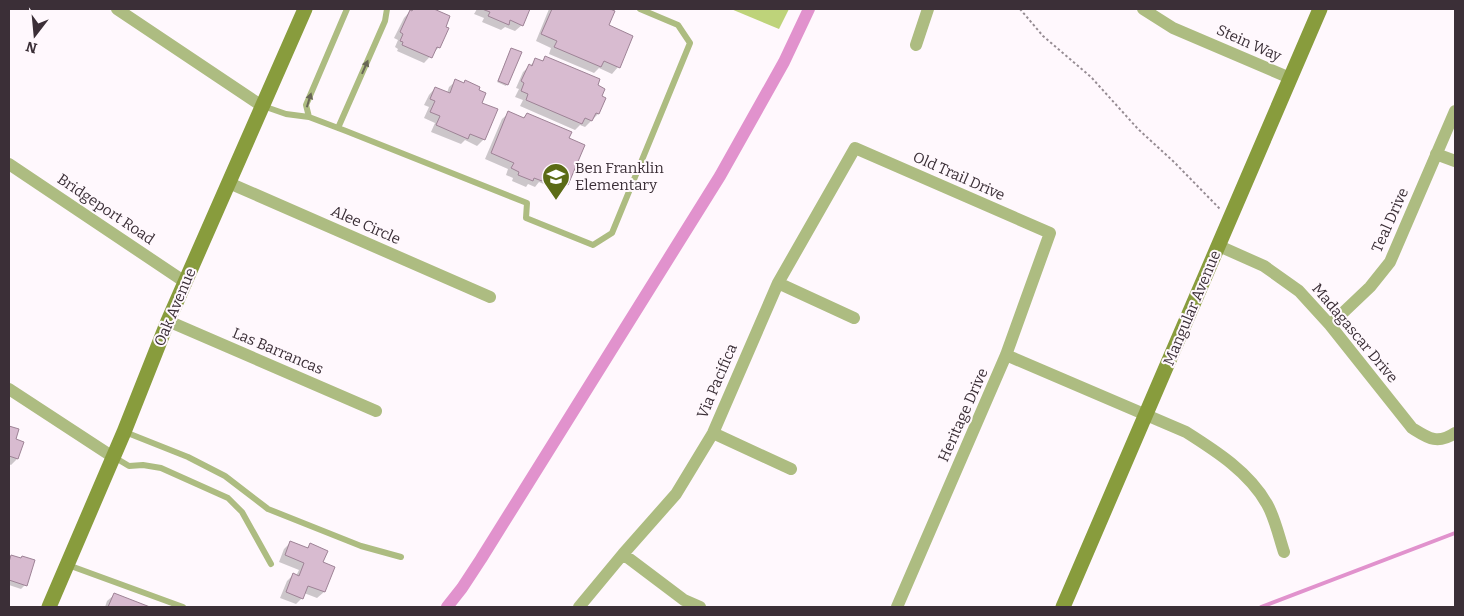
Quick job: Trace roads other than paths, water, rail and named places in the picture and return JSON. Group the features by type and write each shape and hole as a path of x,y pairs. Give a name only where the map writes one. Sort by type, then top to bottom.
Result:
{"street":[{"path":"117,9 262,106"},
{"name":"Oak Avenue","path":"49,607 124,432 168,321 305,9"},
{"path":"916,45 928,9"},
{"name":"Stein Way","path":"1143,9 1173,28 1290,78"},
{"name":"Mangular Avenue","path":"1063,607 1320,9"},
{"name":"Teal Drive","path":"1330,325 1370,287 1390,262 1455,111"},
{"name":"Old Trail Drive","path":"855,148 1050,233"},
{"name":"Via Pacifica","path":"579,607 676,494 713,433 778,283 855,148"},
{"path":"1436,154 1455,161"},
{"name":"Bridgeport Road","path":"9,164 185,282"},
{"name":"Alee Circle","path":"229,183 490,297"},
{"name":"Heritage Drive","path":"897,607 1006,355 1050,233"},
{"name":"Madagascar Drive","path":"1219,246 1264,266 1299,291 1330,325 1412,428 1430,439 1448,437 1455,433"},
{"path":"778,283 854,318"},
{"name":"Las Barrancas","path":"168,321 376,411"},
{"path":"1006,355 1186,432 1226,459 1253,484 1268,505 1284,552"},
{"path":"9,389 112,457"},
{"path":"713,433 790,469"},
{"path":"623,554 684,600 700,607"}],"lane":[{"path":"308,118 306,105 347,9"},
{"path":"338,128 385,21 387,9"},
{"path":"262,106 338,128 527,203 526,218 593,246 612,233 690,43 678,25 640,9"},
{"path":"124,432 188,457 225,476 268,509 361,546 401,557"},
{"path":"112,457 129,466 143,465 161,468 228,498 242,512 271,564"},
{"path":"67,564 183,607"}],"waterway":[{"path":"447,607 481,559 720,176 784,62 809,9"},
{"path":"1261,607 1455,533"}],"place":[{"name":"Ben Franklin Elementary","path":"556,201"}]}
